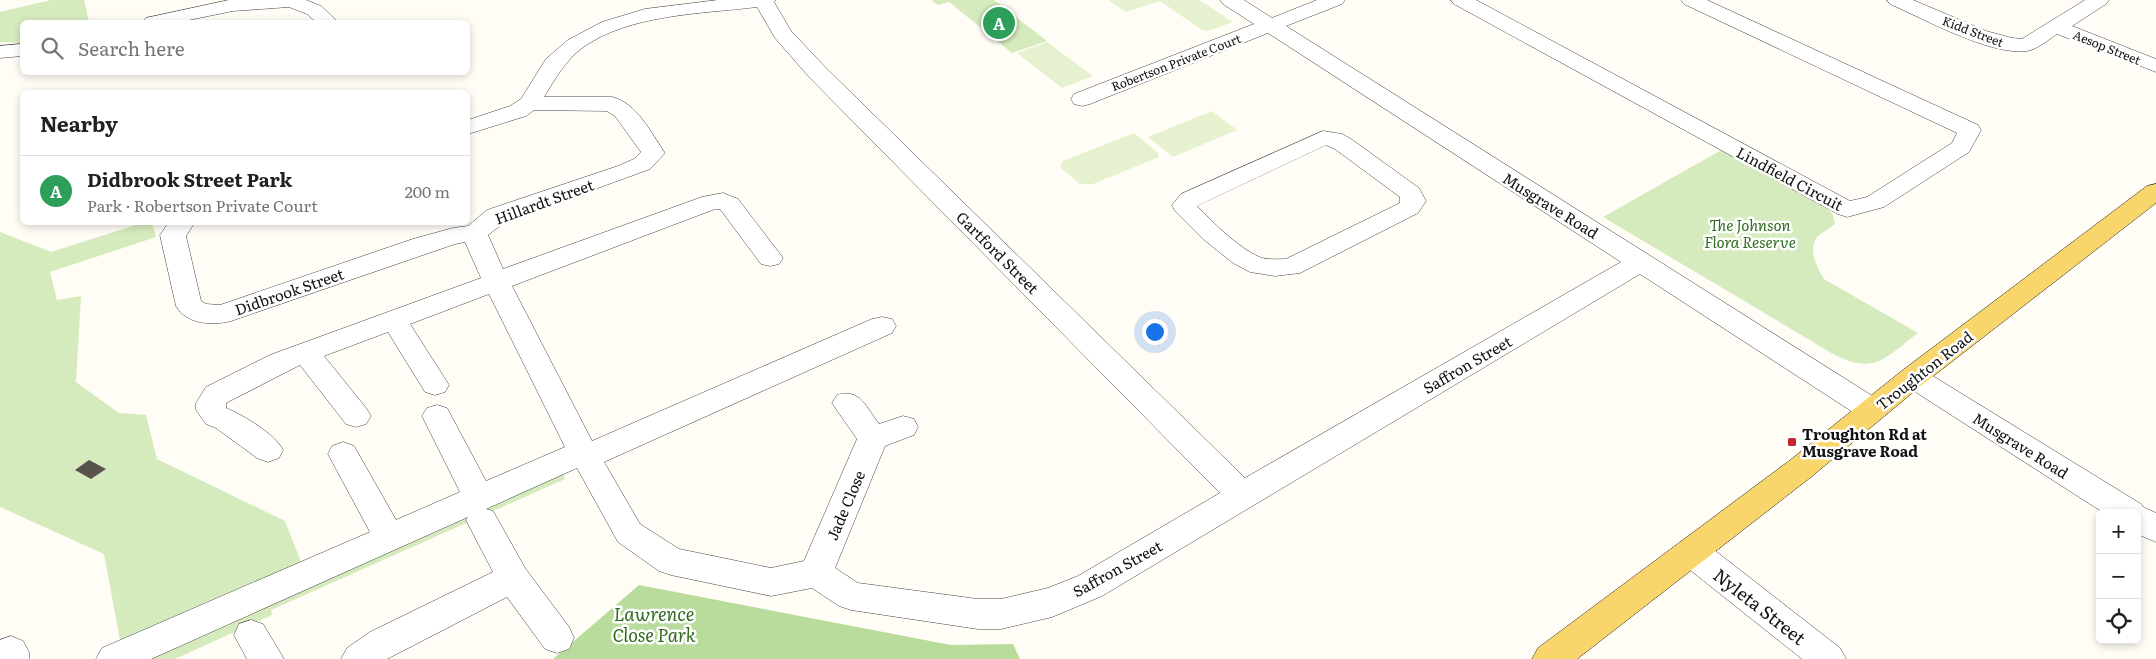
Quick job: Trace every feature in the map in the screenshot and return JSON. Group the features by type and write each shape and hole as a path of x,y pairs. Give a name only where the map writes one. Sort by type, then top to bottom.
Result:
{"main road":[{"name":"Troughton Road","path":"1550,659 1692,552 1913,377 2156,191"}],"street":[{"path":"470,126 518,111 530,103 554,64 575,44 609,26 645,15 764,0"},
{"name":"Gartford Street","path":"764,0 782,34 818,73 1242,495"},
{"name":"Musgrave Road","path":"1230,0 1872,410"},
{"path":"1270,25 1335,0"},
{"name":"Lindfield Circuit","path":"1461,0 1847,209 1875,202 1961,148 1970,130 1691,0"},
{"name":"Kidd Street","path":"1897,0 1992,40 2012,46 2026,45 2058,27 2094,1"},
{"path":"162,20 233,4 292,1 314,10 326,20"},
{"name":"Robertson Private Court","path":"1082,99 1270,25"},
{"name":"Aesop Street","path":"2058,27 2156,66"},
{"path":"0,52 20,50"},
{"name":"Hillardt Street","path":"474,233 496,216 626,172 642,164 653,153 623,111 612,104 530,103"},
{"path":"1323,138 1334,139 1410,193 1414,201 1409,208 1291,267 1277,268 1258,265 1245,260 1187,211 1184,205 1190,199 1323,138"},
{"path":"268,450 226,420 216,416 210,410 211,403 216,395 280,362 305,352 475,288 497,283 532,268 718,201 729,204 770,258"},
{"name":"Didbrook Street","path":"181,225 173,235 189,306 201,313 221,314 422,245 453,236 474,233"},
{"path":"474,233 497,283 584,455 629,533 671,561 771,582 816,573"},
{"name":"Saffron Street","path":"816,573 851,596 978,614 1001,614 1052,602 1090,586 1641,262"},
{"path":"393,319 435,385"},
{"path":"114,659 390,538 481,509 584,455 882,326"},
{"path":"305,352 356,416"},
{"name":"Musgrave Road","path":"1913,377 2124,509"},
{"path":"847,403 873,438 902,427"},
{"path":"437,416 513,578 558,638"},
{"name":"Jade Close","path":"816,573 873,438"},
{"path":"343,454 390,538"},
{"path":"2141,520 2156,529"},
{"name":"Nyleta Street","path":"1692,552 1828,659"},
{"path":"358,659 382,642 513,578"}],"green space":[{"path":"51,0 84,0 89,20 20,20 20,43 0,42 0,12"},
{"path":"931,0 994,0 1047,41 1012,53 949,2 938,5"},
{"path":"1108,0 1199,0 1233,22 1208,31 1202,30 1160,1 1126,12"},
{"path":"1047,42 1093,76 1062,88 1017,53"},
{"path":"1212,111 1237,130 1173,157 1148,137"},
{"path":"1134,133 1158,153 1159,157 1093,184 1080,184 1060,167 1063,161"},
{"name":"The Johnson Flora Reserve","path":"1725,148 1825,203 1826,208 1832,213 1835,224 1818,236 1813,246 1816,264 1824,279 1918,333 1890,355 1878,361 1864,364 1849,361 1826,350 1603,217"},
{"path":"136,225 153,225 156,237 50,272 57,300 81,296 76,382 119,413 146,415 157,459 285,521 303,567 121,645 104,554 0,507 0,232 51,252"},
{"path":"562,470 565,479 271,610 272,615 175,659 137,659"},
{"name":"Lawrence Close Park","path":"639,585 951,645 1013,644 1020,659 553,659"}],"building":[{"path":"89,460 106,469 91,479 75,470"}],"place":[{"name":"Didbrook Street Park","path":"999,23"},
{"name":"Troughton Rd at Musgrave Road","path":"1792,442"}]}
